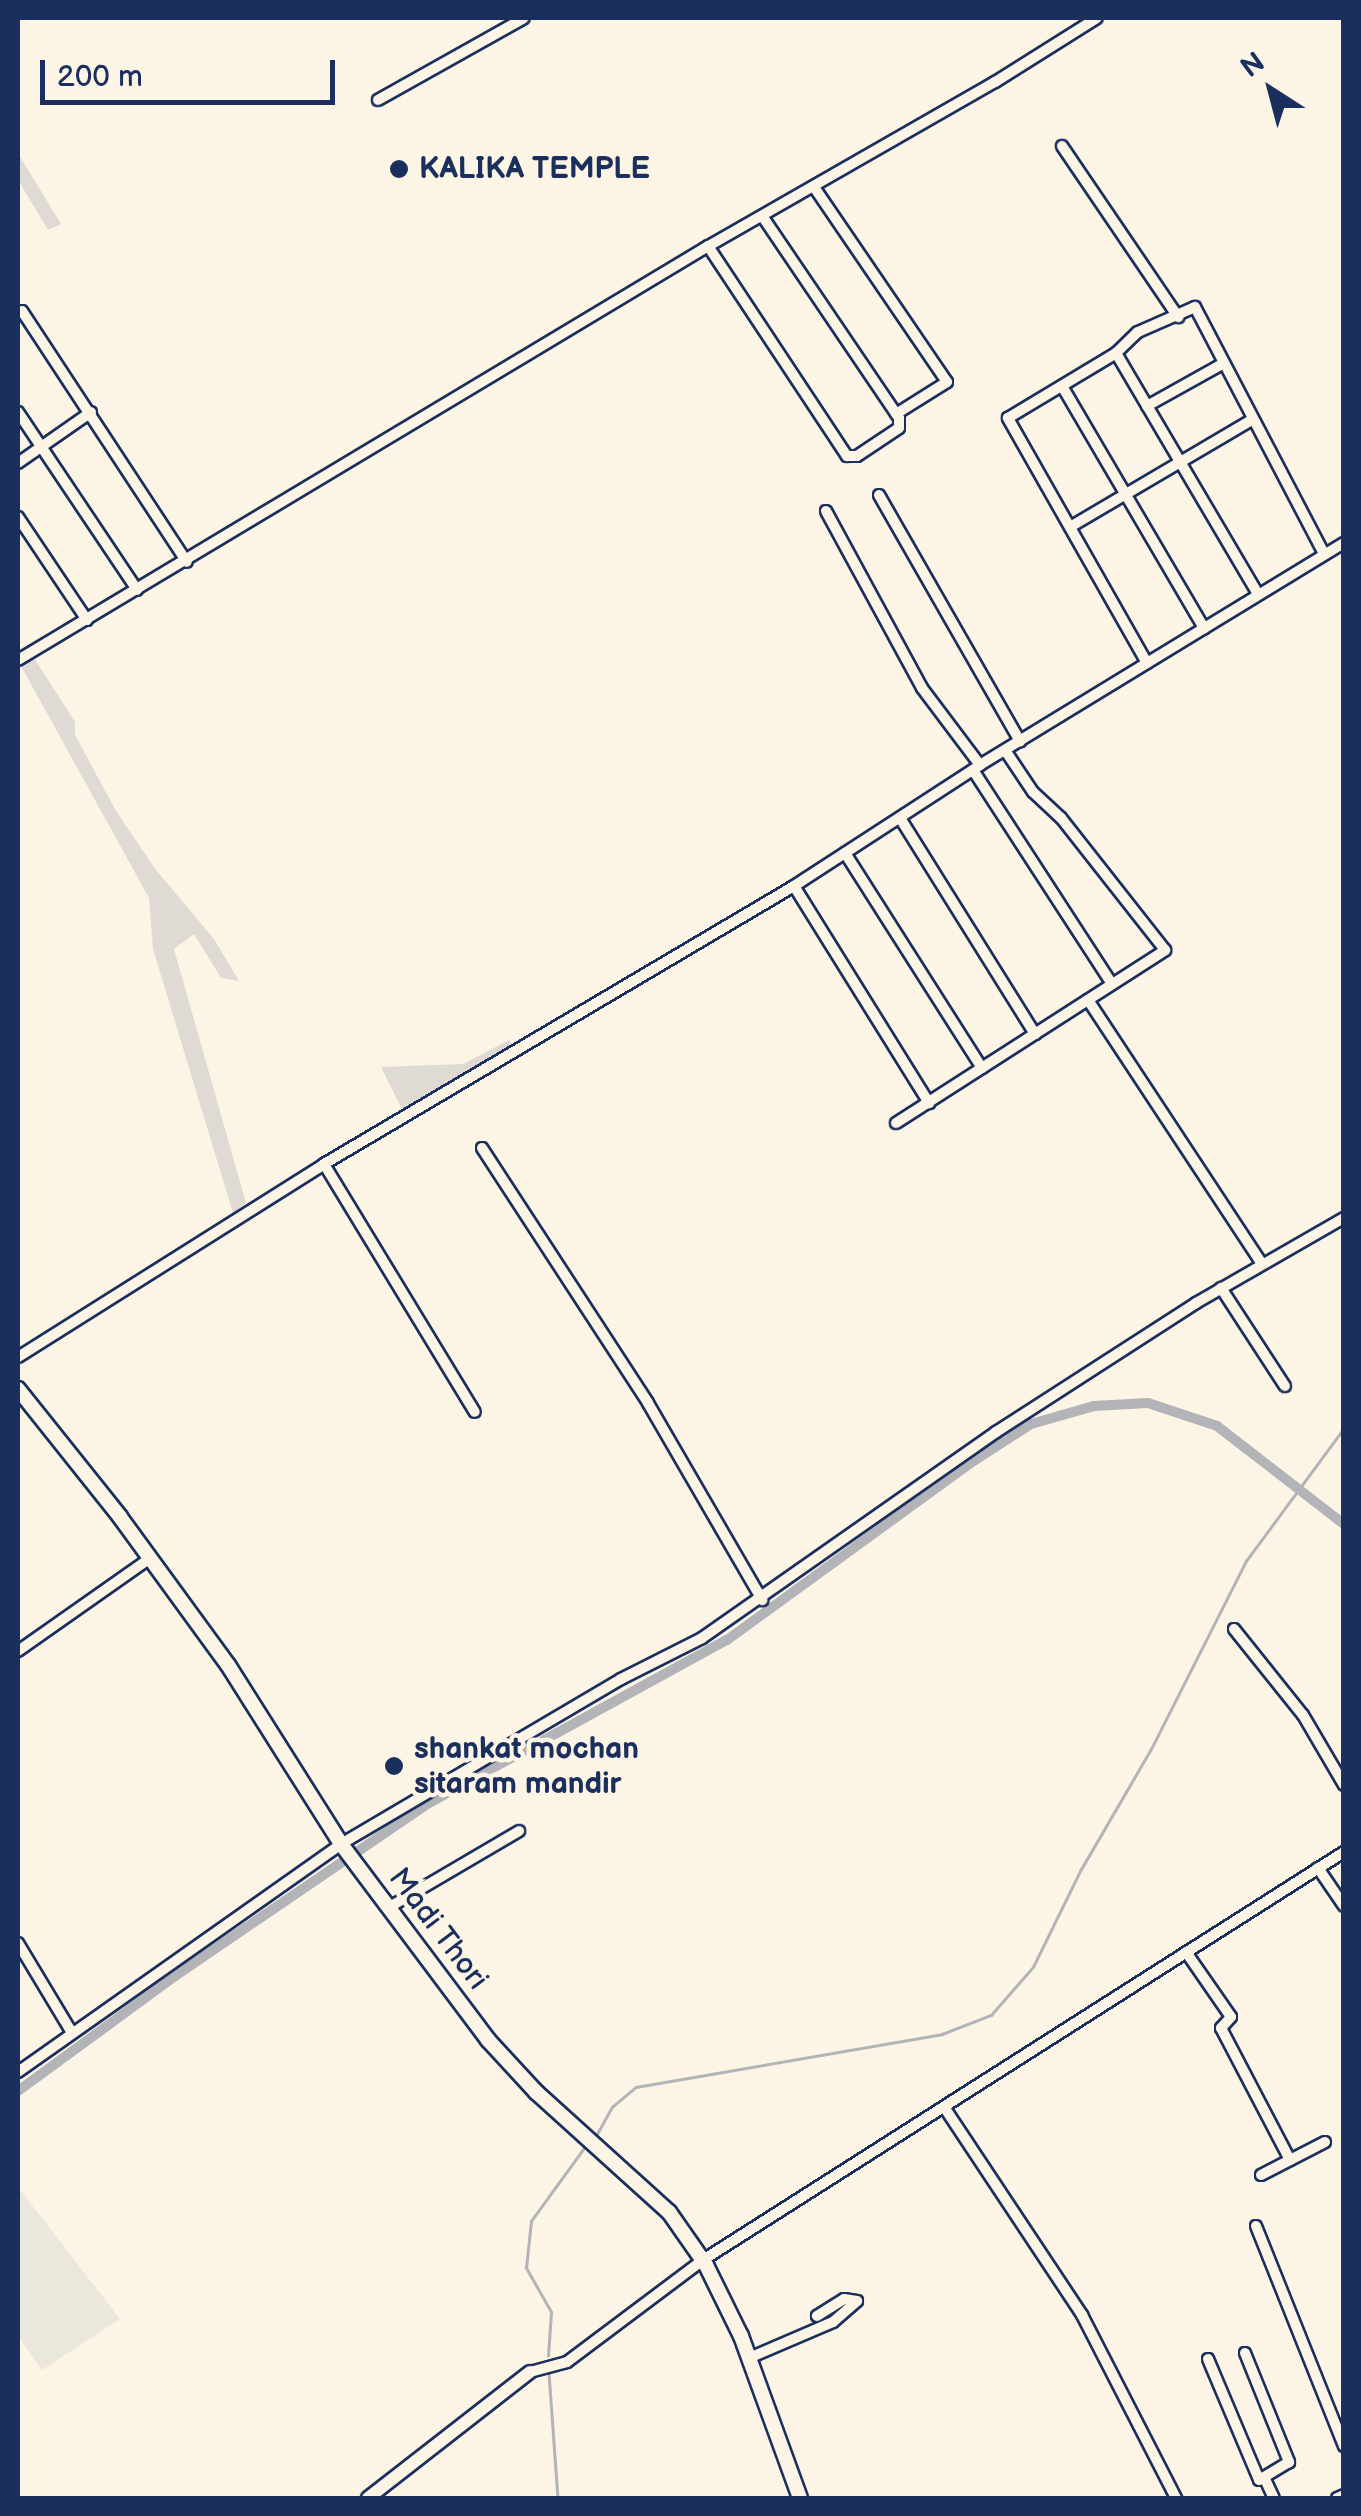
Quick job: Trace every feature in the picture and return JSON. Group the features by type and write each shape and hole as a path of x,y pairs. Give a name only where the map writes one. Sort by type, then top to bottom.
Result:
{"main road":[{"name":"Madi Thori","path":"18,1390 228,1664 343,1848 488,2040 536,2092 669,2212 703,2260 749,2358 800,2498"}],"street":[{"path":"378,100 524,18"},
{"path":"18,660 1096,18"},
{"path":"1062,146 1178,317"},
{"path":"814,187 947,382 896,414"},
{"path":"708,246 847,456 857,456 899,428 896,414 762,216"},
{"path":"1147,662 1008,418 1116,354 1138,332 1194,307 1324,554"},
{"path":"22,311 187,562"},
{"path":"1116,354 1258,594"},
{"path":"1147,406 1224,362"},
{"path":"1062,386 1204,628"},
{"path":"18,412 136,590"},
{"path":"18,463 90,412"},
{"path":"1070,527 1254,419"},
{"path":"879,495 1020,741"},
{"path":"826,511 922,688 977,768 1112,984"},
{"path":"18,517 86,620"},
{"path":"18,1357 324,1164 794,886 1005,750 1344,542"},
{"path":"896,1124 1165,950 1061,818 1033,792 1005,750"},
{"path":"900,818 1035,1034"},
{"path":"845,853 982,1068"},
{"path":"794,886 928,1103"},
{"path":"1088,1000 1262,1264"},
{"path":"482,1148 648,1403 762,1600"},
{"path":"324,1164 475,1412"},
{"path":"18,2072 343,1848 762,1600 996,1432 1221,1288 1344,1218"},
{"path":"1221,1288 1285,1386"},
{"path":"18,1651 149,1559"},
{"path":"1234,1629 1303,1715 1344,1785"},
{"path":"388,1908 519,1831"},
{"path":"368,2498 530,2372 567,2362 703,2260 1344,1852"},
{"path":"1318,1868 1344,1906"},
{"path":"18,1942 72,2033"},
{"path":"1186,1952 1231,2017 1221,2028 1290,2160"},
{"path":"944,2106 1082,2315 1176,2498"},
{"path":"1261,2174 1325,2142"},
{"path":"1256,2226 1344,2446"},
{"path":"749,2358 832,2322 858,2301 844,2299 817,2316"},
{"path":"1208,2358 1258,2480 1289,2462 1245,2353"},
{"path":"1264,2478 1274,2498"}],"shaded area":[{"path":"18,153 61,224 48,230 18,180"},
{"path":"34,658 75,722 75,735 116,811 156,870 214,939 239,981 221,978 194,934 174,949 246,1203 233,1213 153,949 149,898 21,666"},
{"path":"509,1040 514,1046 403,1111 381,1067 463,1064"},
{"path":"18,2187 120,2319 42,2370 18,2336"}],"waterway":[{"path":"18,2091 175,1976 429,1803 727,1640 969,1464 1031,1424 1094,1406 1148,1403 1217,1426 1344,1524"},
{"path":"597,2134 612,2107 636,2087 942,2034 991,2015 1033,1967 1080,1871 1151,1749 1246,1561 1344,1428"},
{"path":"548,2356 551,2312 526,2268 531,2221 584,2148"},
{"path":"549,2373 558,2498"}],"place":[{"name":"KALIKA TEMPLE","path":"399,169"},
{"name":"shankat mochan sitaram mandir","path":"394,1766"}]}
